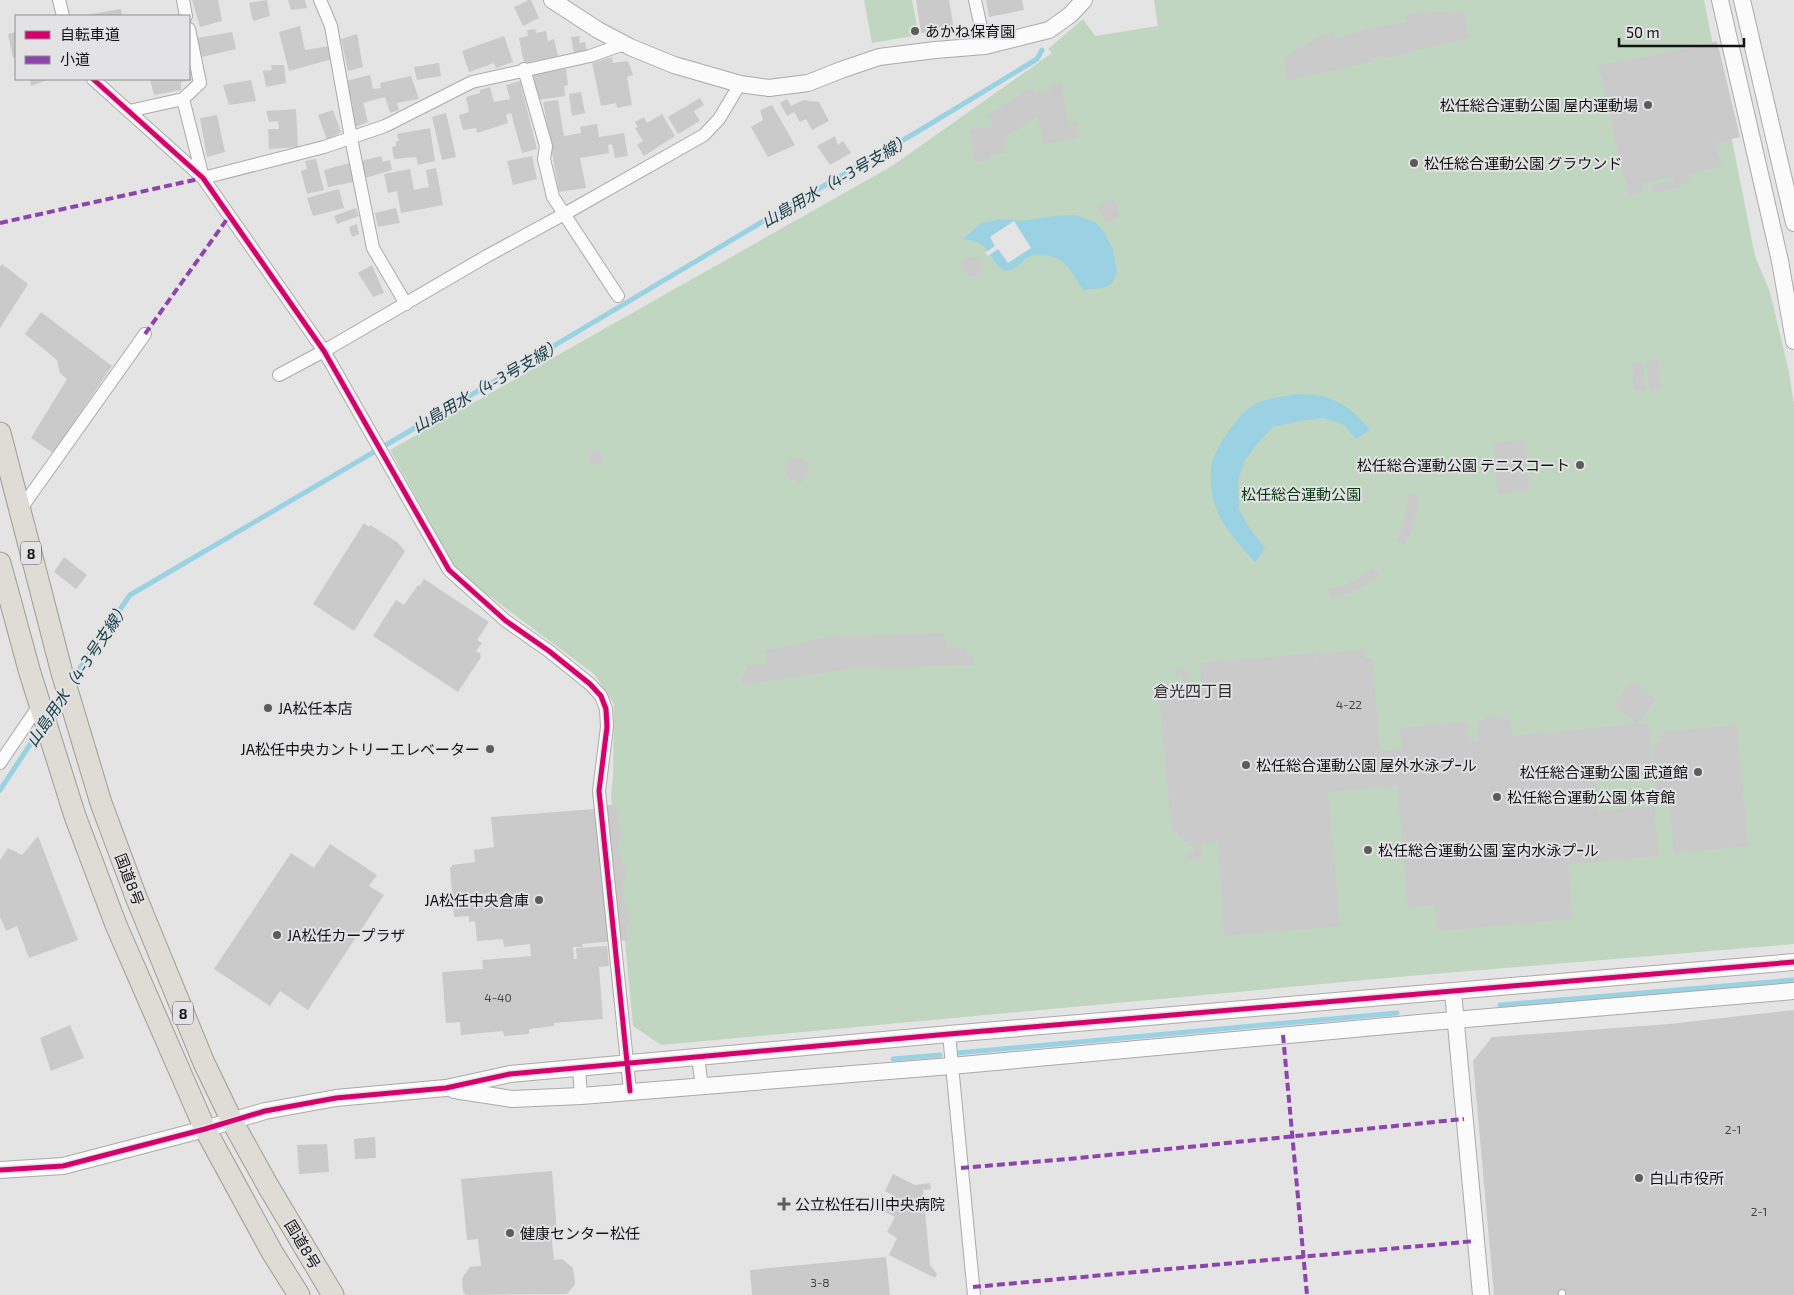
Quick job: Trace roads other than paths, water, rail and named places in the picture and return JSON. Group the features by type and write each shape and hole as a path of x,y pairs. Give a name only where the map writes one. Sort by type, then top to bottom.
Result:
{"highway":[{"name":"国道8号","path":"0,433 62,673 101,803 143,915 204,1063 232,1121 333,1295"},
{"name":"国道8号","path":"0,563 40,704 75,816 116,925 205,1129 272,1252 299,1295"}],"street":[{"path":"59,0 62,15"},
{"path":"183,0 186,15"},
{"path":"320,0 331,26 351,138 374,248 406,304"},
{"path":"975,0 985,46"},
{"path":"558,2 598,30 624,44 674,65 740,84 769,88 808,83 879,57 985,46 1049,30 1070,15 1084,0"},
{"path":"1720,0 1787,259 1794,340"},
{"path":"1742,0 1794,223"},
{"path":"129,111 183,99 200,83 190,34"},
{"path":"204,178 282,159 385,126 472,82 524,69 590,56 624,44"},
{"path":"524,69 546,146 544,159 554,197 618,296"},
{"path":"95,80 204,178 324,351 449,570 506,621 549,651 590,684 601,696 606,709 607,727 599,791 630,1091"},
{"path":"279,375 704,135 719,119 740,84"},
{"path":"183,99 204,178"},
{"path":"20,510 145,334"},
{"path":"0,763 40,704"},
{"path":"0,1170 64,1166 205,1129 265,1111 336,1098 446,1088 510,1074 627,1062 1794,962"},
{"path":"446,1088 512,1099 581,1096 951,1066 1794,991"},
{"path":"1453,992 1480,1295"},
{"path":"949,1034 974,1295"},
{"path":"698,1057 702,1087"},
{"path":"579,1068 581,1096"}],"water":[{"path":"1076,215 1095,222 1104,232 1113,249 1117,272 1112,284 1102,288 1084,290 1065,264 1055,258 1043,255 1032,256 1014,269 1004,270 997,265 981,244 963,239 981,223 1003,219 1020,221"},
{"path":"1296,394 1318,395 1342,404 1360,418 1370,430 1356,439 1344,425 1324,418 1273,427 1259,442 1245,460 1238,481 1239,509 1248,526 1265,548 1255,562 1232,535 1218,513 1212,490 1212,463 1227,434 1248,409 1277,397"}],"waterway":[{"name":"山島用水（4-3号支線）","path":"71,681 130,595 917,132 1037,59 1042,50"},
{"name":"山島用水（4-3号支線）","path":"50,715 63,694"},
{"name":"山島用水（4-3号支線）","path":"0,790 41,728"},
{"path":"1500,1005 1794,980"},
{"path":"957,1053 1397,1013"},
{"path":"893,1059 940,1055"}],"place":[{"name":"あかね保育園","path":"915,31"},
{"name":"松任総合運動公園 屋内運動場","path":"1648,105"},
{"name":"松任総合運動公園 グラウンド","path":"1414,163"},
{"name":"松任総合運動公園 テニスコート","path":"1580,465"},
{"name":"JA松任本店","path":"268,708"},
{"name":"JA松任中央カントリーエレベーター","path":"490,749"},
{"name":"松任総合運動公園 屋外水泳プｰル","path":"1246,765"},
{"name":"松任総合運動公園 武道館","path":"1698,772"},
{"name":"松任総合運動公園 体育館","path":"1497,797"},
{"name":"松任総合運動公園 室内水泳プｰル","path":"1368,850"},
{"name":"JA松任中央倉庫","path":"539,900"},
{"name":"JA松任カープラザ","path":"277,935"},
{"name":"白山市役所","path":"1639,1178"},
{"name":"公立松任石川中央病院","path":"784,1204"},
{"name":"健康センター松任","path":"510,1233"}],"district":[{"name":"倉光四丁目","path":"1193,690"}],"park label":[{"name":"松任総合運動公園","path":"1301,494"}]}
